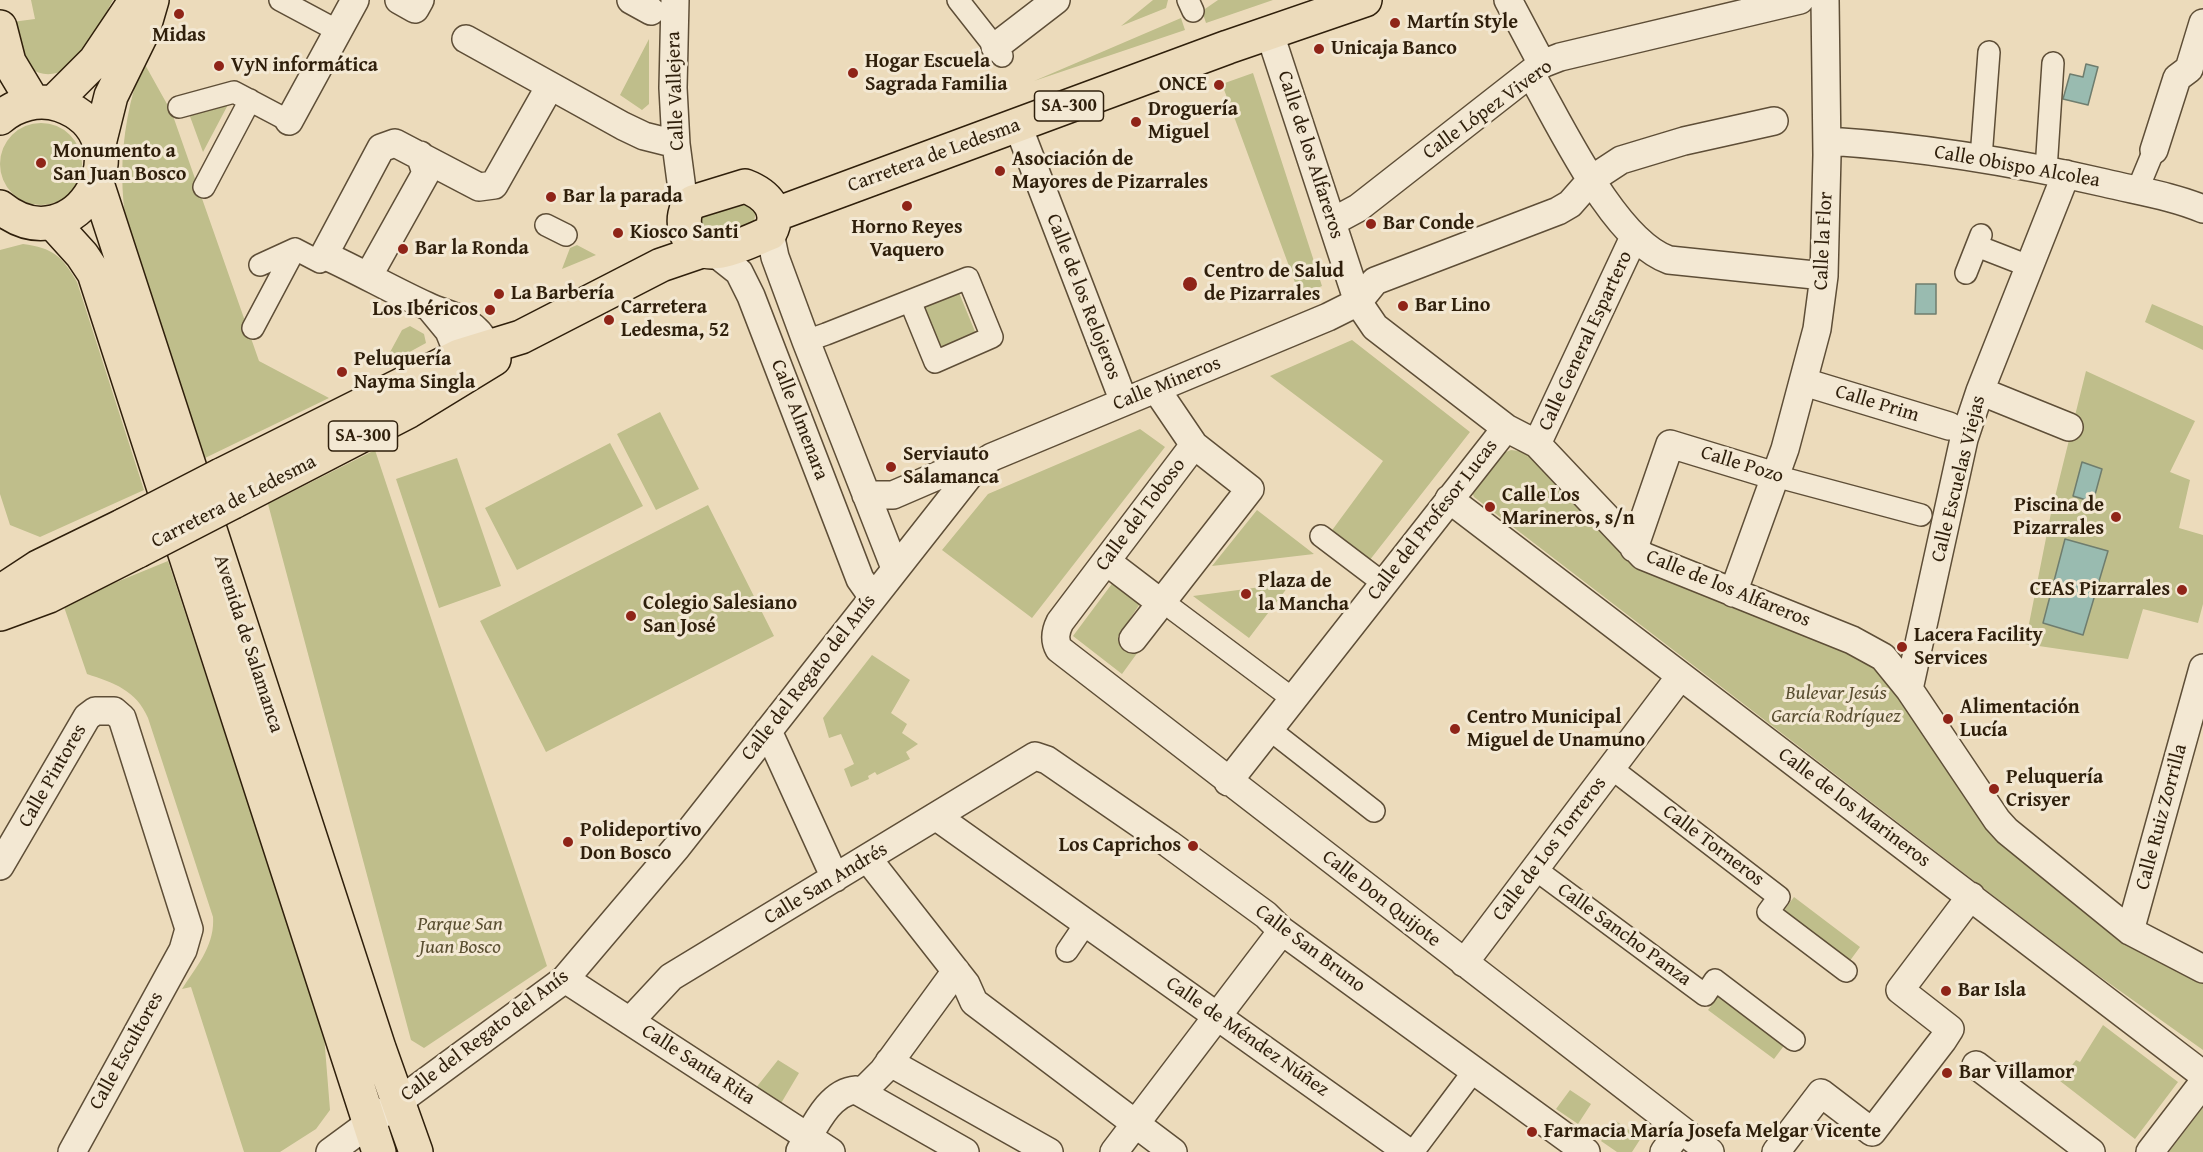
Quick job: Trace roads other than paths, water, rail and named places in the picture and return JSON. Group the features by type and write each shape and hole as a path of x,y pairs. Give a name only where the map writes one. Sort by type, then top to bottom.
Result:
{"main road":[{"path":"43,103 95,61 136,0"},
{"path":"99,144 111,96 143,31 152,0"},
{"name":"Carretera de Ledesma","path":"772,224 1018,126 1365,0"},
{"path":"0,27 9,62 43,103"},
{"path":"0,118 19,106 43,103 82,117 92,129 99,144 102,165 98,186 80,210 19,221"},
{"name":"Avenida de Salamanca","path":"98,186 375,1037 400,1101 416,1152"},
{"name":"SA-300","path":"745,186 764,194 770,202 772,224 695,223 745,186"},
{"name":"Avenida de Salamanca","path":"19,221 82,255 94,273 375,1138 394,1152"},
{"name":"Carretera de Ledesma","path":"4,602 38,567 131,538 478,356 521,337 662,265 695,223"},
{"name":"Avenida de Salamanca","path":"318,959 338,983 364,1056 400,1101"}],"street":[{"path":"280,0 338,32"},
{"path":"179,107 234,92 289,121 355,0"},
{"path":"399,0 415,9 420,0"},
{"path":"958,0 999,52 1056,0"},
{"path":"1508,0 1536,69 1592,179 1607,204 1634,237 1657,256 1669,260 1824,276"},
{"name":"Calle López Vivero","path":"1332,222 1358,208 1536,69 1560,57 1800,0"},
{"name":"Calle la Flor","path":"1733,593 1775,476 1804,382 1817,329 1824,276 1828,141 1825,0"},
{"name":"Calle Vallejera","path":"652,4 673,88 676,144 695,223"},
{"path":"2137,191 2154,150 2177,78 2190,69 2203,23"},
{"name":"Calle de los Alfareros","path":"1270,34 1358,302 1376,327 1506,428 1537,444 1643,556 1852,640 1883,657 1909,690 1997,820 2130,931 2203,969"},
{"path":"466,39 644,136 676,144"},
{"path":"1981,158 1989,52"},
{"path":"2053,63 2056,172"},
{"path":"295,249 320,262 381,148 394,142 432,167 479,187 495,185 550,86"},
{"path":"204,187 250,100"},
{"path":"1358,302 1375,281 1558,211 1570,204 1592,179 1621,160 1647,151 1774,121"},
{"name":"Calle de los Relojeros","path":"1018,126 1124,402"},
{"name":"Calle Obispo Alcolea","path":"1828,141 1873,144 1981,158 2056,172 2202,207"},
{"path":"369,275 432,167"},
{"name":"Calle Escuelas Viejas","path":"1909,690 1964,439 1980,391 2031,267 2056,172"},
{"name":"Calle Almenara","path":"695,223 739,272 751,296 860,579 872,596"},
{"name":"Calle Almenara","path":"772,224 776,257 806,341 895,568"},
{"path":"546,225 566,235"},
{"name":"Calle General Espartero","path":"1537,444 1634,237"},
{"path":"1966,273 1979,240 2031,267"},
{"path":"260,265 295,249"},
{"path":"252,328 295,249"},
{"path":"324,255 369,275 430,308 453,315 477,330 478,356"},
{"name":"Calle Almenara","path":"806,341 910,301"},
{"name":"Calle Mineros","path":"895,568 976,467 992,457 1328,317 1358,302"},
{"name":"Calle Prim","path":"1804,382 1949,426"},
{"name":"Calle del Toboso","path":"1056,643 1056,631 1060,622 1194,446 1156,389"},
{"path":"1980,391 2069,427"},
{"name":"Calle del Profesor Lucas","path":"1228,782 1506,428"},
{"name":"Calle Pozo","path":"1634,548 1670,444 1775,476 1921,515"},
{"path":"1133,639 1168,607 1250,489 1194,446"},
{"name":"Calle Mineros","path":"866,495 893,495 951,470 976,467"},
{"name":"Calle de los Marineros","path":"1449,499 1679,678 1971,896 2197,1070 2203,1072"},
{"path":"1321,536 1383,584"},
{"path":"1106,561 1293,699"},
{"name":"Calle del Regato del Anís","path":"330,1152 375,1138 400,1101 565,979 677,847 895,568"},
{"name":"Calle Don Quijote","path":"1056,643 1070,659 1228,782 1710,1152"},
{"name":"Calle Ruiz Zorrilla","path":"2130,931 2203,668"},
{"name":"Calle de Los Torreros","path":"1464,963 1679,678"},
{"name":"Calle Pintores","path":"0,866 87,717 103,709 114,711 122,718 186,914 189,929 183,950"},
{"path":"1269,729 1374,811"},
{"path":"768,731 835,878"},
{"name":"Calle San Andrés","path":"630,1021 671,977 937,817 1029,757"},
{"name":"Calle San Bruno","path":"1029,757 1041,757 1047,760 1169,844 1266,915 1282,931 1586,1152"},
{"name":"Calle Torneros","path":"1611,768 1779,897 1768,912 1846,971"},
{"name":"Calle de Méndez Núñez","path":"937,817 1408,1152"},
{"path":"868,859 966,984 974,1002 1173,1152"},
{"name":"Calle Sancho Panza","path":"1535,869 1705,994 1715,980 1794,1040"},
{"path":"1776,1152 1821,1093 1872,1132 1943,1040 1950,1029 1900,990 1971,896"},
{"path":"1067,951 1086,923"},
{"path":"1114,1152 1282,931"},
{"name":"Calle Escultores","path":"72,1152 183,950"},
{"path":"804,1145 831,1102 854,1091 889,1062 956,971"},
{"name":"Calle Santa Rita","path":"565,979 630,1021 804,1145 831,1152"},
{"path":"889,1062 1048,1152"},
{"path":"1976,1065 2091,1152"},
{"path":"1413,1152 1473,1072"},
{"path":"2150,1152 2203,1083"},
{"path":"854,1091 965,1152"},
{"path":"1664,1152 1680,1130"}],"water":[{"path":"2086,64 2098,67 2088,105 2063,99 2070,74 2083,77"},
{"path":"1916,284 1936,284 1936,314 1915,314"},
{"path":"2082,462 2102,469 2093,502 2073,496"},
{"path":"2065,539 2108,551 2083,635 2043,623"}],"place":[{"name":"Midas","path":"179,14"},
{"name":"Martín Style","path":"1395,23"},
{"name":"Unicaja Banco","path":"1319,49"},
{"name":"VyN informática","path":"219,66"},
{"name":"Hogar Escuela Sagrada Familia","path":"853,73"},
{"name":"ONCE","path":"1219,85"},
{"name":"Droguería Miguel","path":"1136,122"},
{"name":"Monumento a San Juan Bosco","path":"41,163"},
{"name":"Asociación de Mayores de Pizarrales","path":"1000,171"},
{"name":"Bar la parada","path":"551,197"},
{"name":"Horno Reyes Vaquero","path":"907,206"},
{"name":"Bar Conde","path":"1371,224"},
{"name":"Kiosco Santi","path":"618,233"},
{"name":"Bar la Ronda","path":"403,249"},
{"name":"Centro de Salud de Pizarrales","path":"1190,284"},
{"name":"La Barbería","path":"499,294"},
{"name":"Bar Lino","path":"1403,306"},
{"name":"Los Ibéricos","path":"490,310"},
{"name":"Carretera Ledesma, 52","path":"609,320"},
{"name":"Peluquería Nayma Singla","path":"342,372"},
{"name":"Serviauto Salamanca","path":"891,467"},
{"name":"Calle Los Marineros, s/n","path":"1490,507"},
{"name":"Piscina de Pizarrales","path":"2116,517"},
{"name":"CEAS Pizarrales","path":"2182,590"},
{"name":"Plaza de la Mancha","path":"1246,594"},
{"name":"Colegio Salesiano San José","path":"631,616"},
{"name":"Lacera Facility Services","path":"1902,647"},
{"name":"Alimentación Lucía","path":"1948,719"},
{"name":"Centro Municipal Miguel de Unamuno","path":"1455,729"},
{"name":"Peluquería Crisyer","path":"1994,789"},
{"name":"Polideportivo Don Bosco","path":"568,842"},
{"name":"Los Caprichos","path":"1193,846"},
{"name":"Bar Isla","path":"1946,991"},
{"name":"Bar Villamor","path":"1947,1073"},
{"name":"Farmacia María Josefa Melgar Vicente","path":"1532,1132"}],"park label":[{"name":"Bulevar Jesús García Rodríguez","path":"1836,706"},
{"name":"Parque San Juan Bosco","path":"460,936"}]}
